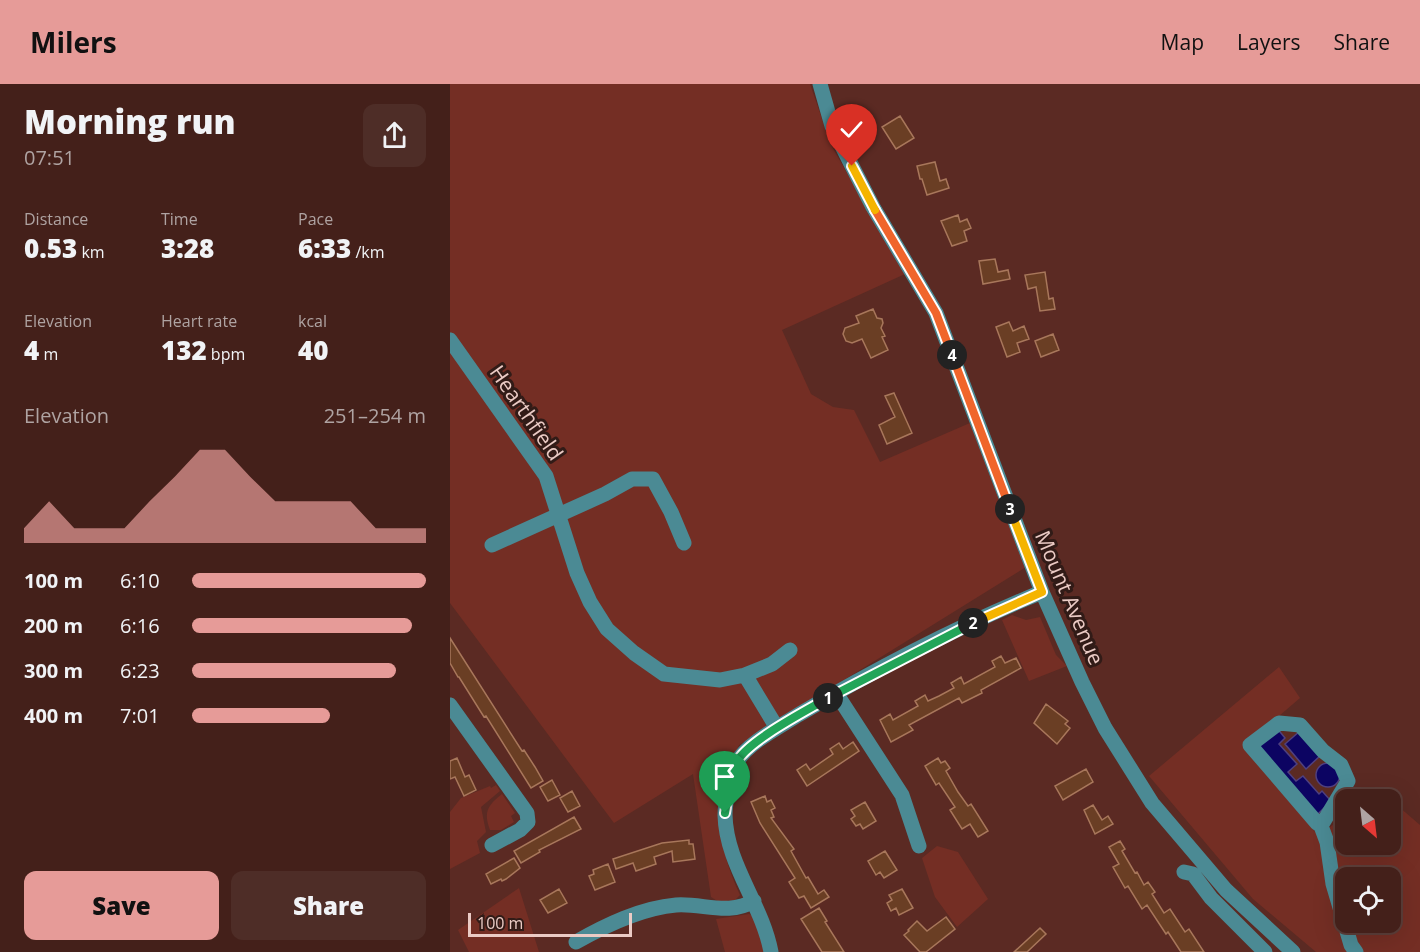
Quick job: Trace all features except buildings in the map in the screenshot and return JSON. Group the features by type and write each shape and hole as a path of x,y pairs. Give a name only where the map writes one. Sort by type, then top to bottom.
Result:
{"street":[{"name":"Mount Avenue","path":"820,84 837,136 873,207 936,313 1042,592 1105,728 1152,803 1226,890 1293,952"},
{"name":"Hearthfield","path":"450,340 546,476 569,550 590,602 607,629 664,674 720,680 776,670 790,650"},
{"path":"492,545 605,494 632,479 653,479 671,512 684,543"},
{"path":"771,952 769,940 754,901 739,872 727,833 725,813 737,761 751,747 777,728 836,693 993,613 1042,592"},
{"path":"745,675 777,728"},
{"path":"836,693 902,795 919,846"},
{"path":"450,705 527,813 528,822 520,830 492,845"},
{"path":"1321,826 1348,781 1341,765 1323,751 1300,725 1279,723 1250,745 1321,826 1327,842 1333,884 1351,945 1356,952"},
{"path":"1184,872 1193,874 1211,898 1265,952"},
{"path":"576,942 601,928 645,911 676,905 742,908 754,901"}],"shaded area":[{"path":"450,84 810,84 831,145 905,274 782,330 811,394 833,407 854,410 880,462 970,423 1026,567 739,745 724,782 719,820 730,871 740,895 735,900 719,902 711,897 693,774 614,823 450,603"},
{"path":"1012,615 1026,620 1040,617 1056,655 1067,666 1029,681 1002,620"},
{"path":"1279,667 1300,698 1243,747 1319,836 1335,823 1335,855 1401,855 1401,809 1420,825 1420,952 1316,952 1253,899 1149,776"},
{"path":"1276,727 1285,738 1279,744 1297,764 1288,772 1296,781 1303,776 1319,794 1322,791 1331,801 1317,815 1255,745"},
{"path":"1300,731 1321,755 1306,769 1285,744"},
{"path":"1328,763 1337,766 1340,775 1337,784 1328,787 1319,784 1316,775 1319,766"},
{"path":"496,785 500,791 481,807 486,832 477,841 480,853 450,869 450,812 461,798"},
{"path":"502,794 515,813 511,816 514,822 501,830 490,830 487,818 488,809"},
{"path":"937,846 958,852 988,899 957,927 935,897 922,858"},
{"path":"519,888 539,952 469,952 458,930"},
{"path":"749,914 753,916 766,952 725,952 716,919"}],"route":[{"path":"725,813 737,761 751,747 777,728 836,693 898,661 993,613 1042,592 936,313 873,207 852,166"}]}
